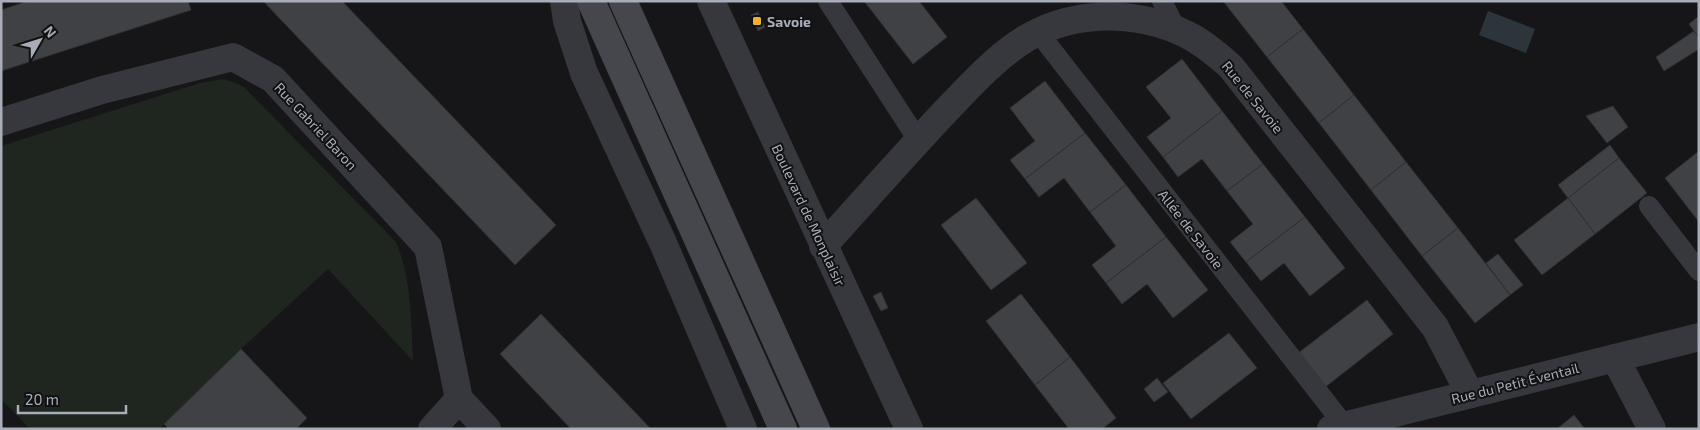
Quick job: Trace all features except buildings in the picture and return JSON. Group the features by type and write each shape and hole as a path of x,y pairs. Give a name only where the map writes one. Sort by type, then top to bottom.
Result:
{"main road":[{"path":"591,1 783,429"},
{"path":"623,1 816,429"}],"street":[{"path":"564,1 567,20 584,73 663,244 743,429"},
{"name":"Boulevard de Monplaisir","path":"711,1 909,429"},
{"name":"Rue de Savoie","path":"823,246 965,90 1013,47 1038,32 1059,24 1081,19 1103,16 1132,18 1160,24 1176,29 1196,39 1231,67 1435,327 1470,394"},
{"name":"Rue Gabriel Baron","path":"1,122 102,90 233,57 273,79 428,247 458,398"},
{"name":"Rue du Petit Éventail","path":"1338,427 1699,337"},
{"path":"1615,358 1652,429"},
{"path":"432,429 458,398 486,429"}],"lane":[{"path":"828,1 918,140"},
{"path":"1162,1 1176,29"},
{"name":"Allée de Savoie","path":"1038,32 1338,427"},
{"path":"1648,206 1699,271"}],"shaded area":[{"path":"1488,11 1535,29 1526,53 1479,35"},
{"path":"223,79 245,88 396,242 408,285 413,361 328,269 241,349 159,429 30,429 1,399 1,146 200,83"}],"place":[{"name":"Savoie","path":"757,21"}]}
